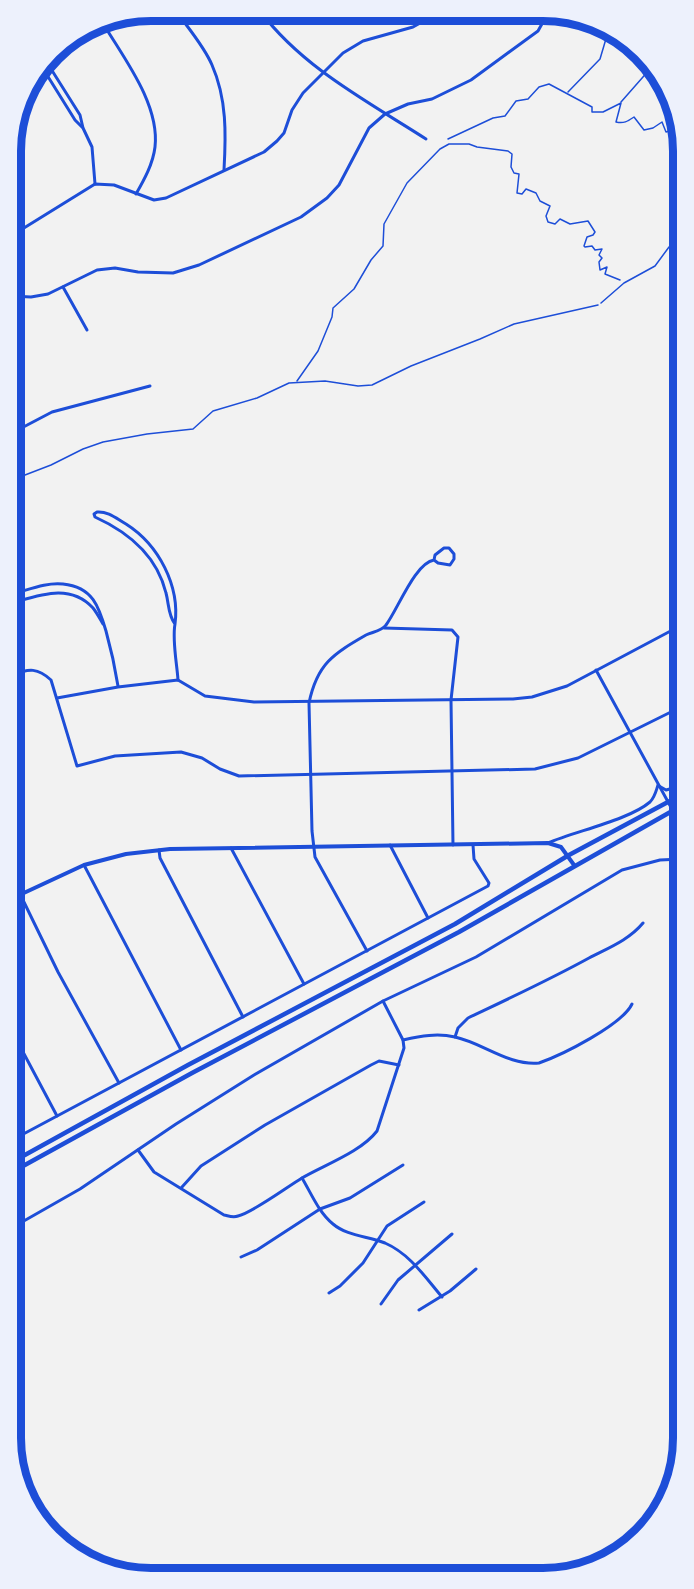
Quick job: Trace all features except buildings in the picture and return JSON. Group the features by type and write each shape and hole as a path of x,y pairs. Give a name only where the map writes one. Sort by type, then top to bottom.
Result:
{"main road":[{"path":"21,1157 188,1065 455,924 568,855 673,799"},
{"path":"21,1167 459,932 673,811"}],"street":[{"path":"183,21 212,64 223,98 226,134 224,171"},
{"path":"268,21 275,31 323,73 426,139"},
{"path":"21,230 95,184 114,185 154,200 166,198 264,152 284,133 292,110 303,93 343,53 363,41 412,27 423,21"},
{"path":"21,296 48,294 97,270 115,268 138,272 172,273 199,265 301,217 327,198 339,185 369,128 385,114 408,104 432,99 471,80 538,31 544,21"},
{"path":"106,29 147,97 153,124 155,147 146,177 136,194"},
{"path":"51,69 80,115 92,147 95,184"},
{"path":"46,74 75,120 83,128"},
{"path":"63,287 87,330"},
{"path":"21,428 52,412 150,386"},
{"path":"175,624 171,618 166,593 147,554 127,534 95,517 94,514 101,511 132,528 148,544 166,569 175,598 178,680"},
{"path":"127,534 132,528"},
{"path":"384,628 416,574 428,561 434,560 450,565 454,554 448,548 444,548 435,555 434,560"},
{"path":"21,592 46,585 62,584 77,587 90,596 98,606 113,656 118,687"},
{"path":"21,601 60,592 83,600 94,609 104,626"},
{"path":"367,951 318,865 313,847 309,703 313,682 324,664 341,649 384,628 452,630 458,638 451,700 453,845"},
{"path":"57,698 118,687 178,680 205,696 254,702 309,703 532,697 567,686 673,630"},
{"path":"596,670 673,811"},
{"path":"21,672 42,671 51,680 77,766 115,756 181,752 202,758 220,769 239,776 513,771 558,765 578,759 673,711"},
{"path":"658,785 666,790 673,788"},
{"path":"119,1083 58,972 21,896 65,872 84,865 126,854 159,850 548,843 646,805 654,797 658,785"},
{"path":"548,843 561,847 574,865"},
{"path":"390,845 428,918"},
{"path":"21,1135 488,886 489,884 474,859 472,845"},
{"path":"231,848 304,984"},
{"path":"159,850 160,858 243,1017"},
{"path":"21,1223 80,1189 254,1075 383,1001 476,957 622,870 660,860 673,859"},
{"path":"84,865 181,1050"},
{"path":"455,1037 458,1028 468,1018 622,941 644,923"},
{"path":"138,1149 154,1172 224,1215 239,1216 372,1138 377,1131 404,1048 403,1040 383,1001"},
{"path":"403,1040 430,1035 455,1037 517,1061 528,1064 539,1063 602,1031 625,1015 632,1004"},
{"path":"21,1048 57,1116"},
{"path":"182,1188 201,1166 264,1125 379,1061 399,1065"},
{"path":"241,1257 256,1250 320,1209 350,1197 403,1165"},
{"path":"302,1178 320,1209 334,1226 395,1248 416,1266 442,1297"},
{"path":"329,1293 340,1286 363,1263 387,1226 424,1202"},
{"path":"381,1304 398,1280 452,1234"},
{"path":"418,1310 442,1297 476,1269"}],"lane":[{"path":"601,303 626,282 655,266 673,244"}],"path":[{"path":"567,93 600,59 606,37"},
{"path":"448,139 494,118 505,116 516,101 528,99 539,87 554,85 592,107 592,112 603,112 621,103 647,73"},
{"path":"621,103 616,123 624,123 634,117 644,130 662,122 666,132 671,131"},
{"path":"297,382 318,351 332,317 333,308 354,289 371,260 383,246 384,224 407,183 440,149 453,143 508,151 512,154 511,167 514,173 519,174 517,193 522,194 526,189 536,193 540,201 550,206 546,216 548,222 555,224 560,219 570,224 588,221 594,232 593,235 587,237 584,246 592,246 596,250 602,249 599,255 602,258 599,262 600,270 607,267 605,274 626,282"},
{"path":"21,477 51,465 83,448 104,442 193,429 208,414 223,407 257,398 284,385 325,381 358,386 372,385 411,366 514,324 594,308 601,303"}]}
